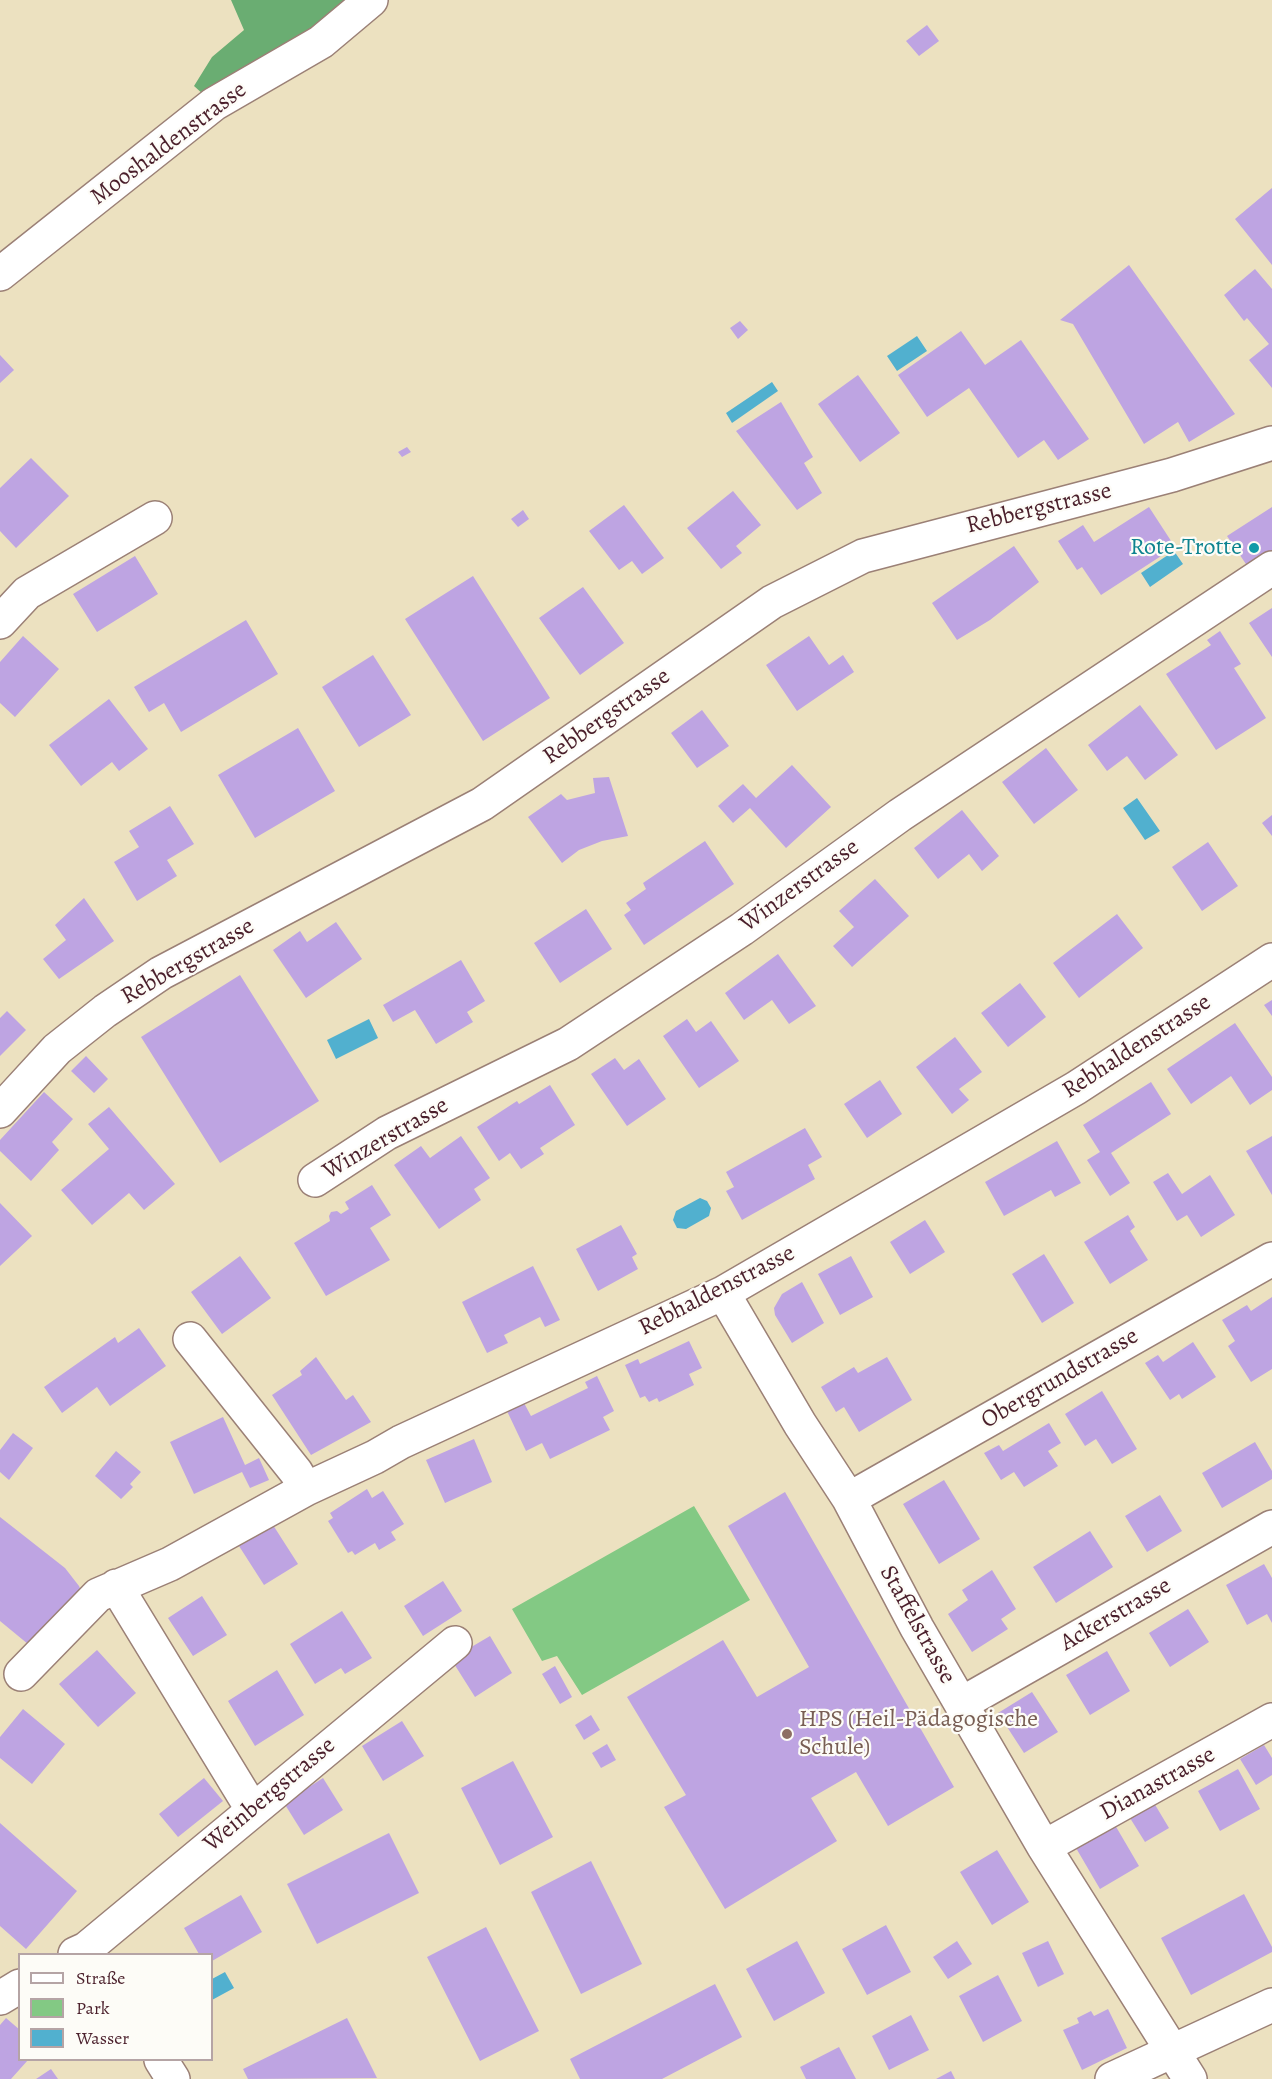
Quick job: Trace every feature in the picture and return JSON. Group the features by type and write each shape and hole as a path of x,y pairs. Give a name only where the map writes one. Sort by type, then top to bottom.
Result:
{"street":[{"name":"Mooshaldenstrasse","path":"0,274 214,105 321,42 371,0"},
{"name":"Rebbergstrasse","path":"0,1111 57,1049 105,1011 161,973 482,804 772,602 863,556 1172,475 1272,443"},
{"path":"0,622 27,593 155,518"},
{"name":"Winzerstrasse","path":"315,1180 387,1133 568,1044 742,929 900,815 1272,568"},
{"name":"Rebhaldenstrasse","path":"21,1674 98,1595 170,1563 306,1489 375,1457 401,1442 723,1293 1076,1088 1272,960"},
{"name":"Obergrundstrasse","path":"849,1499 1272,1259"},
{"name":"Staffelstrasse","path":"723,1293 800,1424 849,1499 917,1628 1044,1847 1190,2079"},
{"path":"190,1339 296,1472 306,1489"},
{"name":"Ackerstrasse","path":"961,1704 1272,1527"},
{"path":"116,1586 252,1809"},
{"name":"Weinbergstrasse","path":"83,1952 252,1809 455,1643"},
{"name":"Dianastrasse","path":"1044,1847 1272,1720"},
{"path":"0,1998 18,1987"},
{"path":"1112,2079 1272,2005"}],"green space":[{"path":"231,0 371,0 214,104 194,86 212,57 244,30"},
{"path":"694,1506 750,1600 582,1695 557,1656 542,1661 512,1609"}],"water":[{"path":"917,336 927,351 897,371 887,356"},
{"path":"772,382 778,391 732,423 726,413"},
{"path":"1174,551 1183,564 1150,587 1141,573"},
{"path":"1137,798 1160,831 1145,840 1123,808"},
{"path":"369,1019 378,1038 336,1059 327,1040"},
{"path":"700,1198 707,1201 711,1208 709,1216 686,1229 677,1228 673,1220 676,1211"},
{"path":"225,1972 234,1988 213,1999 213,1978"}],"building":[{"path":"927,25 939,41 919,56 906,41"},
{"path":"1272,188 1272,265 1235,219"},
{"path":"1129,265 1235,414 1189,442 1178,422 1144,444 1073,324 1060,320"},
{"path":"1255,269 1272,289 1272,388 1249,360 1269,344 1247,318 1244,321 1224,295"},
{"path":"740,321 748,330 738,339 730,328"},
{"path":"961,331 985,365 1021,340 1089,439 1058,460 1044,440 1018,458 969,388 927,417 898,375"},
{"path":"0,355 14,370 0,383"},
{"path":"858,375 900,433 860,462 818,404"},
{"path":"781,402 813,457 804,463 822,493 797,510 736,431"},
{"path":"407,447 411,452 402,457 398,452"},
{"path":"31,458 69,496 16,548 0,531 0,488"},
{"path":"733,491 761,525 736,546 742,553 721,569 687,528"},
{"path":"624,505 664,558 642,574 632,561 619,570 589,531"},
{"path":"1149,507 1175,547 1101,595 1082,567 1077,570 1058,541 1083,525 1094,542"},
{"name":"Rote-Trotte","path":"1272,507 1272,560 1252,573 1227,536"},
{"path":"523,510 529,519 518,527 511,519"},
{"path":"1014,546 1039,582 990,620 957,640 932,603"},
{"path":"135,556 158,594 97,632 73,594"},
{"path":"473,576 550,698 483,741 405,619"},
{"path":"583,587 624,643 580,675 539,618"},
{"path":"1272,608 1272,657 1249,623"},
{"path":"246,620 278,674 181,732 164,703 149,712 134,687"},
{"path":"1220,631 1241,664 1234,668 1266,718 1216,750 1166,674 1211,645 1207,640"},
{"path":"23,636 59,669 15,717 0,703 0,662"},
{"path":"809,636 829,665 843,655 854,672 797,711 766,665"},
{"path":"373,655 411,715 359,747 322,687"},
{"path":"109,699 148,749 119,771 112,762 81,786 49,745"},
{"path":"1140,705 1178,755 1145,780 1127,756 1107,771 1088,745"},
{"path":"702,710 729,746 697,768 671,733"},
{"path":"298,728 335,791 255,838 218,775"},
{"path":"1046,748 1078,790 1034,824 1002,782"},
{"path":"792,765 831,807 786,848 750,808 733,823 718,806 743,784 756,798"},
{"path":"609,777 628,836 602,841 579,850 562,863 528,817 561,794 567,800 595,793 593,778"},
{"path":"170,806 194,844 167,860 177,876 137,901 114,862 139,847 129,831"},
{"path":"962,810 999,856 982,871 969,854 938,879 914,848"},
{"path":"1272,815 1272,836 1262,823"},
{"path":"705,841 734,884 644,945 624,915 631,910 626,903 646,889 643,883"},
{"path":"1208,842 1238,886 1202,911 1172,867"},
{"path":"875,879 909,916 852,967 833,946 854,927 839,911"},
{"path":"84,898 114,941 59,979 43,959 66,940 55,925"},
{"path":"586,909 612,949 560,983 534,943"},
{"path":"1117,914 1143,948 1079,998 1053,963"},
{"path":"336,922 362,959 306,998 273,950 300,931 307,942"},
{"path":"778,954 816,1006 789,1024 772,1000 744,1020 725,993"},
{"path":"461,960 485,1001 467,1012 473,1022 436,1044 415,1010 393,1022 383,1005"},
{"path":"240,975 319,1101 220,1163 141,1037"},
{"path":"1020,983 1046,1017 1008,1047 981,1013"},
{"path":"1272,1000 1272,1016 1264,1005"},
{"path":"7,1011 26,1030 0,1056 0,1018"},
{"path":"687,1019 696,1032 711,1021 739,1061 699,1088 663,1036"},
{"path":"1235,1023 1272,1077 1272,1090 1250,1105 1231,1076 1191,1104 1167,1069"},
{"path":"955,1037 982,1072 959,1089 969,1100 952,1114 916,1067"},
{"path":"86,1056 108,1079 94,1093 71,1071"},
{"path":"615,1058 624,1070 639,1059 666,1099 627,1126 591,1074"},
{"path":"880,1080 902,1114 867,1138 844,1104"},
{"path":"1151,1082 1171,1114 1111,1153 1130,1183 1110,1196 1087,1160 1100,1152 1083,1125"},
{"path":"550,1085 575,1125 540,1148 544,1154 521,1169 510,1153 499,1161 477,1127 517,1101 519,1104"},
{"path":"44,1092 73,1119 52,1142 59,1150 31,1181 0,1151 0,1140"},
{"path":"109,1107 175,1184 144,1210 129,1193 92,1225 61,1190 109,1149 88,1124"},
{"path":"805,1128 822,1157 808,1165 815,1179 742,1220 726,1191 734,1187 726,1172"},
{"path":"461,1136 490,1178 474,1189 481,1200 439,1229 394,1165 421,1146 430,1158"},
{"path":"1272,1136 1272,1195 1246,1151"},
{"path":"1057,1141 1081,1183 1055,1197 1051,1190 1004,1216 985,1182"},
{"path":"1168,1173 1182,1194 1210,1175 1235,1215 1201,1237 1187,1215 1177,1221 1153,1182"},
{"path":"372,1185 391,1215 370,1228 390,1260 326,1296 294,1243 330,1221 331,1212 337,1211 341,1214 349,1209 345,1202"},
{"path":"0,1203 32,1236 0,1266"},
{"path":"1128,1215 1135,1227 1130,1231 1148,1260 1110,1284 1084,1242"},
{"path":"925,1220 945,1252 910,1274 890,1242"},
{"path":"621,1225 637,1254 632,1257 638,1269 598,1291 576,1249"},
{"path":"1044,1254 1074,1303 1042,1323 1012,1274"},
{"path":"240,1256 271,1298 222,1334 191,1292"},
{"path":"851,1256 873,1297 840,1315 818,1274"},
{"path":"533,1266 560,1320 545,1327 540,1317 504,1335 508,1343 487,1353 462,1302"},
{"path":"802,1282 824,1323 792,1343 775,1315 774,1308 782,1294"},
{"path":"1272,1297 1272,1369 1251,1382 1228,1346 1235,1341 1222,1320 1247,1305 1251,1311"},
{"path":"139,1328 166,1366 110,1406 97,1387 62,1413 44,1387 115,1337 118,1343"},
{"path":"689,1341 702,1368 689,1374 694,1385 659,1402 657,1398 649,1402 645,1396 640,1398 625,1365 638,1359 640,1364"},
{"path":"1193,1342 1216,1377 1182,1399 1179,1394 1170,1400 1145,1363 1158,1355 1163,1362"},
{"path":"316,1357 346,1400 353,1395 371,1422 311,1455 272,1395 302,1375 300,1371"},
{"path":"887,1357 912,1400 859,1432 844,1407 836,1412 821,1387 854,1367 858,1373"},
{"path":"597,1376 614,1411 603,1417 610,1430 550,1459 542,1443 526,1451 507,1411 524,1403 531,1416 588,1388 585,1382"},
{"path":"1102,1391 1137,1449 1112,1464 1096,1439 1085,1446 1065,1414"},
{"path":"223,1417 245,1465 259,1458 269,1480 250,1488 242,1472 194,1494 170,1442"},
{"path":"1049,1423 1061,1443 1048,1451 1058,1466 1024,1487 1014,1472 1001,1480 984,1453 999,1445 1003,1451"},
{"path":"13,1433 33,1448 9,1480 0,1472 0,1450"},
{"path":"474,1439 492,1482 445,1503 426,1460"},
{"path":"1255,1442 1272,1471 1272,1479 1222,1508 1202,1473"},
{"path":"116,1451 141,1472 130,1484 133,1487 121,1499 95,1476"},
{"path":"944,1480 980,1539 939,1564 903,1504"},
{"path":"367,1489 372,1498 383,1491 404,1524 391,1532 396,1540 379,1550 375,1543 355,1555 352,1551 348,1553 328,1521 333,1518 330,1513"},
{"name":"HPS (Heil-Pädagogische Schule)","path":"785,1492 954,1787 888,1826 856,1772 811,1798 837,1841 725,1909 664,1807 686,1795 627,1697 723,1640 757,1697 809,1667 728,1526"},
{"path":"1160,1495 1182,1531 1147,1552 1125,1516"},
{"path":"0,1517 65,1568 82,1593 34,1649 0,1621"},
{"path":"273,1525 298,1564 264,1585 239,1546"},
{"path":"1090,1531 1113,1567 1056,1603 1033,1567"},
{"path":"1264,1564 1272,1578 1272,1623 1267,1614 1247,1625 1226,1585"},
{"path":"992,1570 1016,1609 1001,1619 1008,1629 972,1652 948,1614 968,1600 962,1590"},
{"path":"443,1581 462,1611 423,1636 404,1606"},
{"path":"202,1596 227,1635 193,1656 168,1618"},
{"path":"1188,1609 1209,1642 1170,1667 1149,1633"},
{"path":"342,1611 372,1658 345,1674 341,1668 315,1684 290,1644"},
{"path":"490,1636 512,1673 475,1697 451,1659"},
{"path":"97,1650 136,1693 98,1727 59,1684"},
{"path":"1107,1651 1130,1691 1090,1715 1066,1675"},
{"path":"555,1666 572,1697 560,1704 542,1674"},
{"path":"277,1670 304,1715 255,1746 228,1701"},
{"path":"1032,1692 1058,1732 1024,1753 998,1713"},
{"path":"23,1709 65,1744 32,1784 0,1758 0,1737"},
{"path":"591,1715 600,1730 584,1740 575,1725"},
{"path":"402,1721 424,1756 383,1781 362,1746"},
{"path":"607,1744 616,1760 601,1768 592,1753"},
{"path":"1264,1745 1272,1758 1272,1775 1256,1785 1240,1759"},
{"path":"513,1761 553,1837 500,1865 461,1788"},
{"path":"1238,1769 1260,1809 1220,1831 1198,1791"},
{"path":"204,1778 223,1801 178,1837 159,1814"},
{"path":"323,1778 343,1810 304,1835 284,1803"},
{"path":"1154,1803 1169,1828 1145,1842 1130,1818"},
{"path":"0,1823 77,1891 26,1949 0,1926"},
{"path":"1115,1825 1139,1866 1100,1889 1076,1848"},
{"path":"389,1833 419,1893 317,1944 287,1884"},
{"path":"997,1850 1029,1902 992,1925 960,1872"},
{"path":"591,1861 642,1964 581,1994 531,1892"},
{"path":"1244,1894 1272,1947 1272,1952 1191,1995 1161,1938"},
{"path":"241,1895 262,1932 213,1960 213,1953 198,1953 184,1928"},
{"path":"886,1925 911,1972 867,1995 842,1949"},
{"path":"486,1927 539,2031 480,2061 427,1957"},
{"path":"797,1941 825,1993 774,2021 746,1969"},
{"path":"957,1941 972,1964 948,1979 933,1957"},
{"path":"1048,1941 1064,1974 1038,1987 1022,1953"},
{"path":"998,1975 1022,2021 983,2042 959,1996"},
{"path":"715,1984 742,2037 662,2079 580,2079 570,2059"},
{"path":"1108,2009 1127,2048 1082,2070 1063,2030 1079,2023 1077,2018 1091,2011 1094,2016"},
{"path":"911,2015 929,2050 889,2070 872,2036"},
{"path":"6,2018 18,2028 18,2061 27,2061 11,2079 0,2079 0,2025"},
{"path":"347,2018 377,2078 248,2079 243,2069"},
{"path":"839,2047 856,2079 806,2079 800,2067"},
{"path":"51,2069 58,2079 36,2079"},
{"path":"951,2071 955,2079 936,2079"}],"place":[{"name":"Rote-Trotte","path":"1254,548"},
{"name":"HPS (Heil-Pädagogische Schule)","path":"787,1734"}]}
